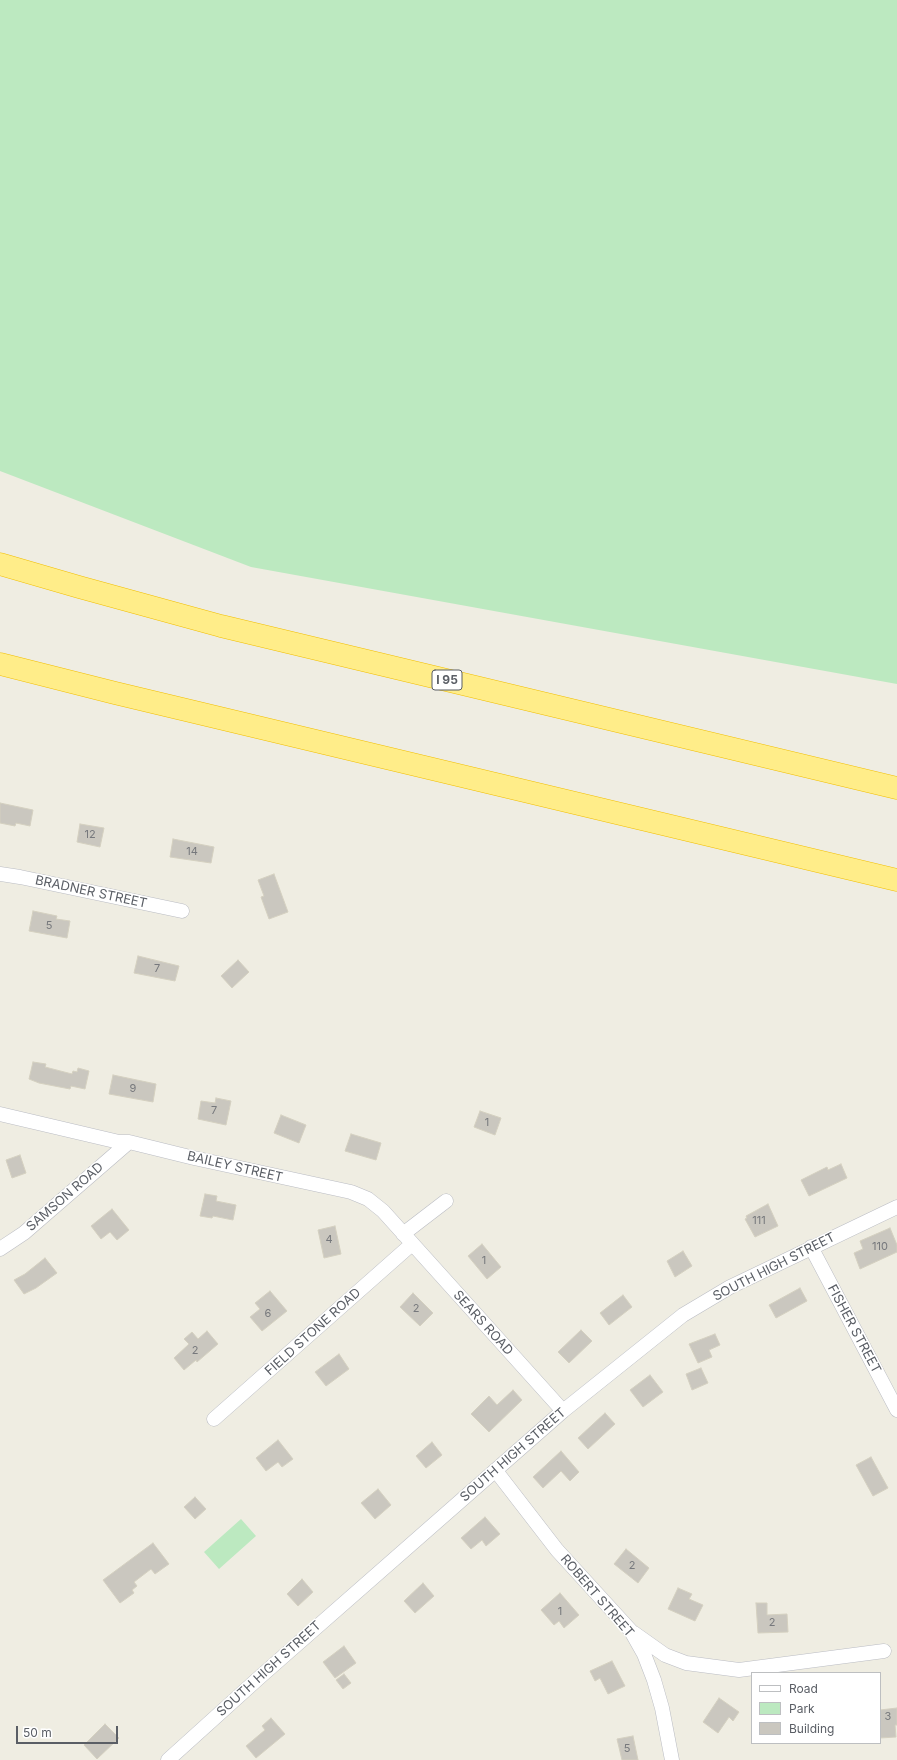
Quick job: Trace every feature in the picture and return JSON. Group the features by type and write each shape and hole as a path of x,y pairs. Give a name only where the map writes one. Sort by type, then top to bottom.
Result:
{"highway":[{"name":"I 95","path":"0,564 214,624 897,788"},
{"path":"0,664 123,695 897,880"}],"street":[{"name":"BRADNER STREET","path":"0,874 182,911"},
{"name":"BAILEY STREET","path":"0,1114 119,1142 129,1142 194,1158 351,1192 368,1199 383,1211 408,1239"},
{"name":"SAMSON ROAD","path":"0,1249 24,1233 129,1142"},
{"path":"408,1239 446,1201"},
{"name":"SOUTH HIGH STREET","path":"168,1760 563,1411 683,1316 730,1287 897,1207"},
{"name":"SEARS ROAD","path":"408,1239 563,1411"},
{"name":"FIELD STONE ROAD","path":"214,1419 408,1239"},
{"name":"FISHER STREET","path":"811,1248 897,1410"},
{"name":"ROBERT STREET","path":"496,1471 557,1550 631,1631 644,1654 654,1680 662,1708 672,1760"},
{"path":"631,1631 666,1655 686,1663 739,1670 884,1651"}],"green space":[{"path":"0,0 897,0 897,684 251,567 0,471"},
{"path":"241,1519 256,1536 219,1569 204,1552"}],"building":[{"path":"0,803 33,810 30,826 16,823 15,826 0,823"},
{"path":"80,824 104,828 100,847 77,842"},
{"path":"173,839 214,847 211,863 170,857"},
{"path":"274,874 288,912 269,919 261,897 264,896 258,880"},
{"path":"33,911 57,916 56,919 70,921 67,938 29,931"},
{"path":"138,956 179,966 175,981 134,973"},
{"path":"238,960 249,972 232,988 221,976"},
{"path":"33,1062 46,1064 45,1067 72,1074 73,1071 77,1072 78,1068 89,1071 85,1089 71,1086 70,1089 39,1083 29,1079"},
{"path":"113,1075 156,1084 153,1102 109,1094"},
{"path":"216,1098 231,1101 226,1125 198,1119 201,1101 215,1103"},
{"path":"480,1111 501,1118 495,1135 474,1127"},
{"path":"281,1115 306,1125 299,1143 274,1133"},
{"path":"351,1134 381,1143 376,1160 345,1151"},
{"path":"20,1155 26,1173 12,1178 6,1160"},
{"path":"841,1164 847,1178 809,1196 801,1180 827,1167 828,1170"},
{"path":"205,1194 217,1196 216,1201 236,1205 233,1220 213,1216 212,1218 200,1216"},
{"path":"768,1204 778,1226 755,1237 745,1219 747,1218 746,1216"},
{"path":"112,1209 129,1230 117,1240 110,1232 101,1239 91,1226"},
{"path":"335,1226 341,1254 324,1258 318,1230"},
{"path":"890,1228 897,1245 897,1252 860,1269 854,1253 863,1249 860,1241"},
{"path":"482,1244 501,1267 487,1279 468,1256"},
{"path":"683,1251 692,1266 675,1277 667,1261"},
{"path":"45,1258 57,1273 36,1288 24,1294 14,1280 25,1274"},
{"path":"800,1288 807,1301 776,1318 769,1305"},
{"path":"270,1291 287,1311 262,1331 250,1317 260,1309 255,1303"},
{"path":"413,1293 433,1313 420,1326 400,1307"},
{"path":"623,1295 632,1307 609,1325 600,1313"},
{"path":"581,1330 592,1341 569,1363 558,1352"},
{"path":"207,1331 218,1344 197,1362 196,1360 184,1370 174,1358 189,1344 184,1339 192,1332 198,1339"},
{"path":"715,1334 720,1345 709,1350 712,1357 698,1363 689,1344"},
{"path":"339,1354 349,1369 326,1386 315,1372"},
{"path":"701,1368 708,1383 692,1390 686,1374"},
{"path":"650,1375 663,1392 643,1407 630,1390"},
{"path":"513,1390 522,1400 489,1432 471,1414 489,1396 497,1405"},
{"path":"605,1413 615,1424 588,1449 578,1438"},
{"path":"278,1440 293,1459 282,1467 278,1462 266,1471 256,1458"},
{"path":"432,1442 442,1455 426,1468 416,1456"},
{"path":"561,1451 579,1472 570,1481 561,1471 543,1488 533,1477"},
{"path":"871,1457 888,1488 873,1496 856,1465"},
{"path":"378,1489 391,1505 375,1519 361,1503"},
{"path":"195,1497 206,1509 195,1519 184,1507"},
{"path":"485,1517 500,1534 486,1546 482,1540 471,1549 461,1538"},
{"path":"153,1543 169,1564 155,1574 151,1569 134,1582 137,1586 132,1590 134,1593 120,1603 103,1580"},
{"path":"626,1549 649,1568 638,1583 614,1564"},
{"path":"302,1579 313,1592 298,1606 287,1594"},
{"path":"423,1583 434,1596 415,1613 404,1601"},
{"path":"678,1588 692,1594 689,1599 703,1605 695,1621 668,1609"},
{"path":"560,1593 579,1615 564,1628 559,1621 554,1625 541,1610"},
{"path":"756,1603 767,1603 767,1615 787,1614 788,1632 758,1633"},
{"path":"344,1646 356,1663 335,1678 323,1662"},
{"path":"612,1661 625,1686 608,1694 600,1678 595,1681 590,1671"},
{"path":"344,1674 351,1683 343,1689 336,1680"},
{"path":"719,1698 739,1712 733,1721 729,1717 718,1733 703,1722"},
{"path":"897,1708 897,1725 895,1725 896,1737 881,1738 881,1710"},
{"path":"271,1718 285,1734 256,1758 246,1746 265,1730 262,1726"},
{"path":"105,1724 119,1738 97,1759 84,1745"},
{"path":"633,1736 638,1760 622,1760 617,1739"}]}
